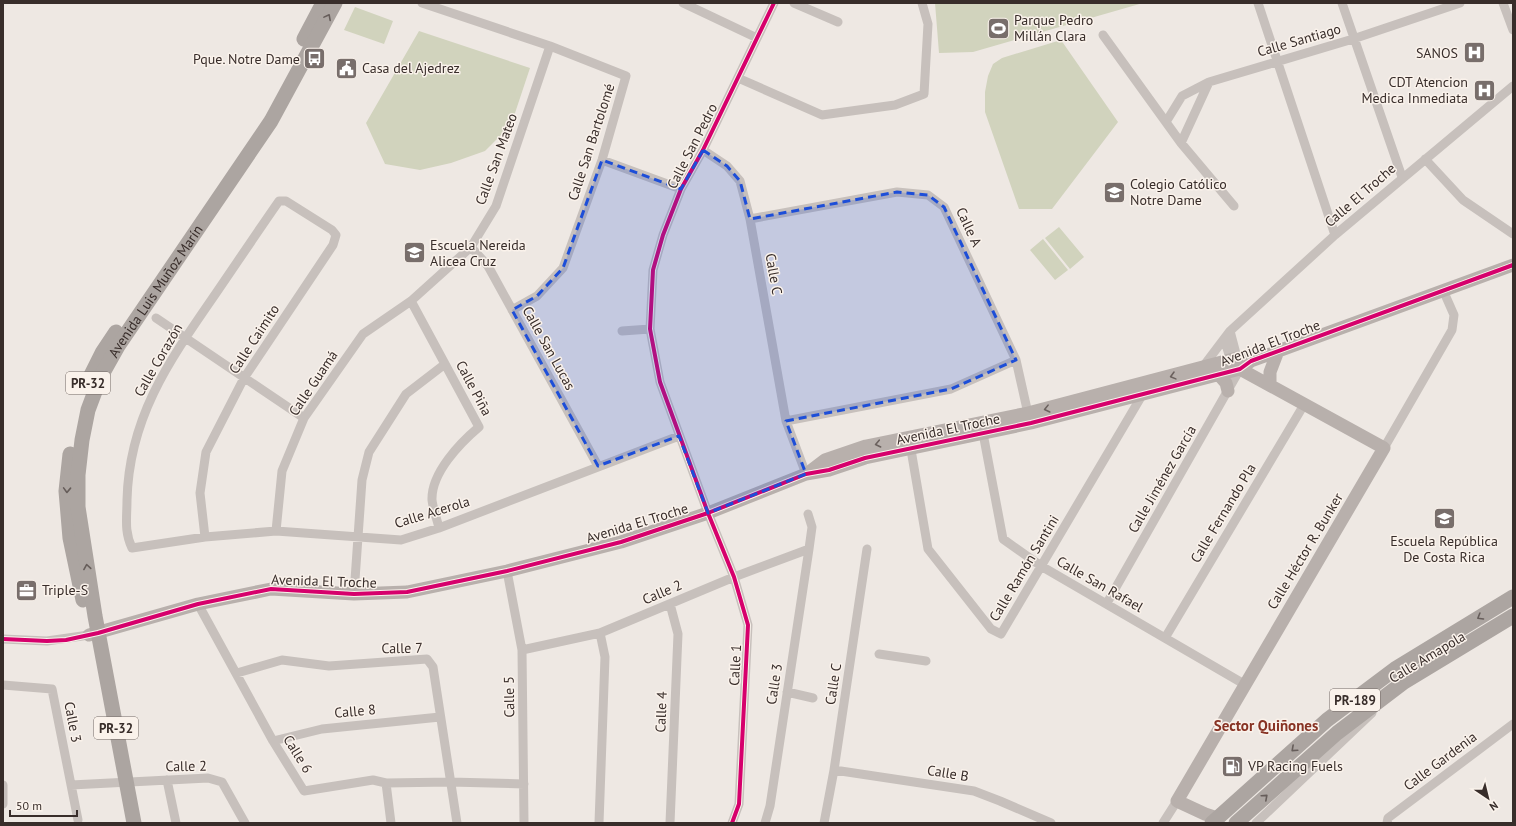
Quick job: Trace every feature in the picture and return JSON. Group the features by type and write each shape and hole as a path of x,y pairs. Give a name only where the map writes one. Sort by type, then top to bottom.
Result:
{"main road":[{"name":"Avenida Luis Muñoz Marín","path":"124,823 121,782 93,634 78,507 78,475 82,440 88,410 101,367 138,316 193,227 253,139 323,3"},
{"name":"Avenida Luis Muñoz Marín","path":"253,139 271,121 335,3"},
{"name":"PR-189","path":"1214,821 1327,720 1396,669 1513,597"},
{"name":"PR-189","path":"1236,823 1343,728 1404,682 1513,616"},
{"name":"Avenida Luis Muñoz Marín","path":"121,782 134,823"}],"street":[{"path":"683,3 758,38"},
{"name":"Calle San Pedro","path":"708,513 660,382 650,329 653,270 663,234 681,189 758,38 774,3"},
{"path":"794,3 838,22"},
{"path":"738,78 822,116 895,105 924,94 928,24 922,3"},
{"path":"1258,3 1335,235"},
{"path":"1342,3 1402,177"},
{"name":"Calle Santiago","path":"1166,122 1182,96 1209,82 1276,60 1353,38 1457,3"},
{"path":"1503,3 1513,30"},
{"name":"Calle San Bartolomé","path":"428,4 550,46 626,76 602,160 563,268 537,296 512,310"},
{"path":"1103,35 1180,143 1234,206"},
{"name":"Calle San Mateo","path":"411,301 471,247 496,206 550,46"},
{"path":"1180,143 1209,82"},
{"name":"Calle El Troche","path":"1202,368 1227,335 1335,235 1402,177 1513,86"},
{"name":"Calle C","path":"702,150 727,166 740,181 750,219 786,420 806,474"},
{"path":"1425,159 1463,200 1513,234"},
{"path":"602,160 681,189"},
{"name":"Calle A","path":"750,219 898,192 928,195 944,207 1016,360 1029,418"},
{"name":"Calle Caimito","path":"205,537 200,492 206,452 244,378 333,245 336,235 332,230 286,201 279,202 275,208"},
{"name":"Calle Corazón","path":"132,548 126,535 128,475 138,432 153,391 185,338 275,208"},
{"name":"Calle San Lucas","path":"471,247 488,266 598,466"},
{"name":"Avenida El Troche","path":"3,639 47,641 93,634 198,604 271,588 354,594 407,592 507,571 621,542 708,513 806,474 825,460 866,446 910,442 982,429 1142,395 1219,375 1251,361 1513,265"},
{"name":"Calle Héctor R. Bunker","path":"1163,823 1452,330 1454,315 1443,290"},
{"name":"Calle Piña","path":"411,301 479,427 459,444 436,479 432,500 439,528"},
{"name":"Calle Guamá","path":"276,531 282,471 304,418 363,334 411,301"},
{"path":"156,318 304,418"},
{"path":"622,331 650,329"},
{"path":"1227,335 1236,367 1305,403 1384,448"},
{"path":"1270,385 1270,372 1278,351"},
{"path":"786,420 951,389 1016,360"},
{"path":"354,594 362,480 369,452 406,394 445,364"},
{"name":"Avenida El Troche","path":"1029,418 1202,368 1236,367"},
{"name":"Calle Jiménez García","path":"1107,603 1228,391 1236,367"},
{"path":"1219,375 1226,383 1228,391"},
{"name":"Calle Ramón Santini","path":"910,442 928,549 991,629 1001,634 1150,382"},
{"name":"Calle Fernando Pla","path":"1165,638 1305,403"},
{"name":"Calle San Rafael","path":"982,429 1002,539 1041,566 1244,684"},
{"name":"Calle Acerola","path":"132,548 205,537 276,531 401,540 439,528 679,436"},
{"name":"Calle 1","path":"708,513 734,577 748,625 739,804 732,823"},
{"name":"Calle 3","path":"765,823 770,806 812,528 808,514"},
{"name":"Calle 2","path":"522,650 600,633 734,577 809,549"},
{"name":"Calle C","path":"824,823 834,770 867,549"},
{"name":"Calle 5","path":"507,571 522,650 524,823"},
{"name":"Calle 6","path":"198,604 273,741 304,791 373,780 386,782 524,784"},
{"name":"Calle 4","path":"670,604 678,634 670,823"},
{"name":"Calle Amapola","path":"1256,823 1391,695 1513,621"},
{"path":"599,823 606,657 600,633"},
{"path":"879,654 926,661"},
{"name":"Calle 7","path":"237,673 282,660 329,666 427,659 433,667 457,823"},
{"name":"Calle 3","path":"3,685 52,689 71,785"},
{"path":"788,692 813,698"},
{"name":"Calle 8","path":"273,741 322,729 440,717"},
{"name":"Calle Gardenia","path":"1387,823 1388,818 1513,724"},
{"name":"Calle B","path":"834,770 974,791 1051,823"},
{"name":"Calle 2","path":"71,785 208,778 222,782 245,823"},
{"path":"167,780 176,823"},
{"path":"386,782 391,823"},
{"path":"3,785 3,804"},
{"path":"71,785 78,820"},
{"path":"1177,801 1205,814 1214,821 1236,823"}],"highlighted area":[{"path":"703,150 727,166 740,181 750,219 897,192 928,195 944,207 1016,360 951,389 786,421 806,474 708,513 679,436 598,466 512,310 537,296 563,268 602,160 681,189"}],"green space":[{"name":"Parque Pedro Millán Clara","path":"935,3 1143,3 973,52 939,53"},
{"path":"355,7 393,21 384,44 344,30"},
{"path":"419,31 530,68 511,125 485,151 451,163 420,170 385,164 366,123"},
{"path":"1061,40 1118,122 1052,209 1019,209 985,112 985,92 988,76 993,64 1002,58"},
{"path":"1059,227 1084,257 1070,269 1045,238"},
{"path":"1043,239 1068,270 1055,280 1030,250"}],"cycle path":[{"path":"732,823 739,804 748,625 734,577 708,513 660,382 650,329 653,270 663,235 681,189 703,150 774,3"},
{"path":"3,639 47,641 66,640 98,633 198,604 271,589 354,594 407,592 507,571 621,542 708,513 806,474 829,470 865,458 1031,423 1240,369 1251,361 1513,265"}],"place":[{"name":"Parque Pedro Millán Clara","path":"998,28"},
{"name":"SANOS","path":"1474,53"},
{"name":"Pque. Notre Dame","path":"315,59"},
{"name":"Casa del Ajedrez","path":"347,68"},
{"name":"CDT Atencion Medica Inmediata","path":"1484,90"},
{"name":"Colegio Católico Notre Dame","path":"1115,192"},
{"name":"Escuela Nereida Alicea Cruz","path":"415,253"},
{"name":"Escuela República De Costa Rica","path":"1444,519"},
{"name":"Triple-S","path":"26,590"},
{"name":"VP Racing Fuels","path":"1232,766"}],"district":[{"name":"Sector Quiñones","path":"1266,726"}]}
